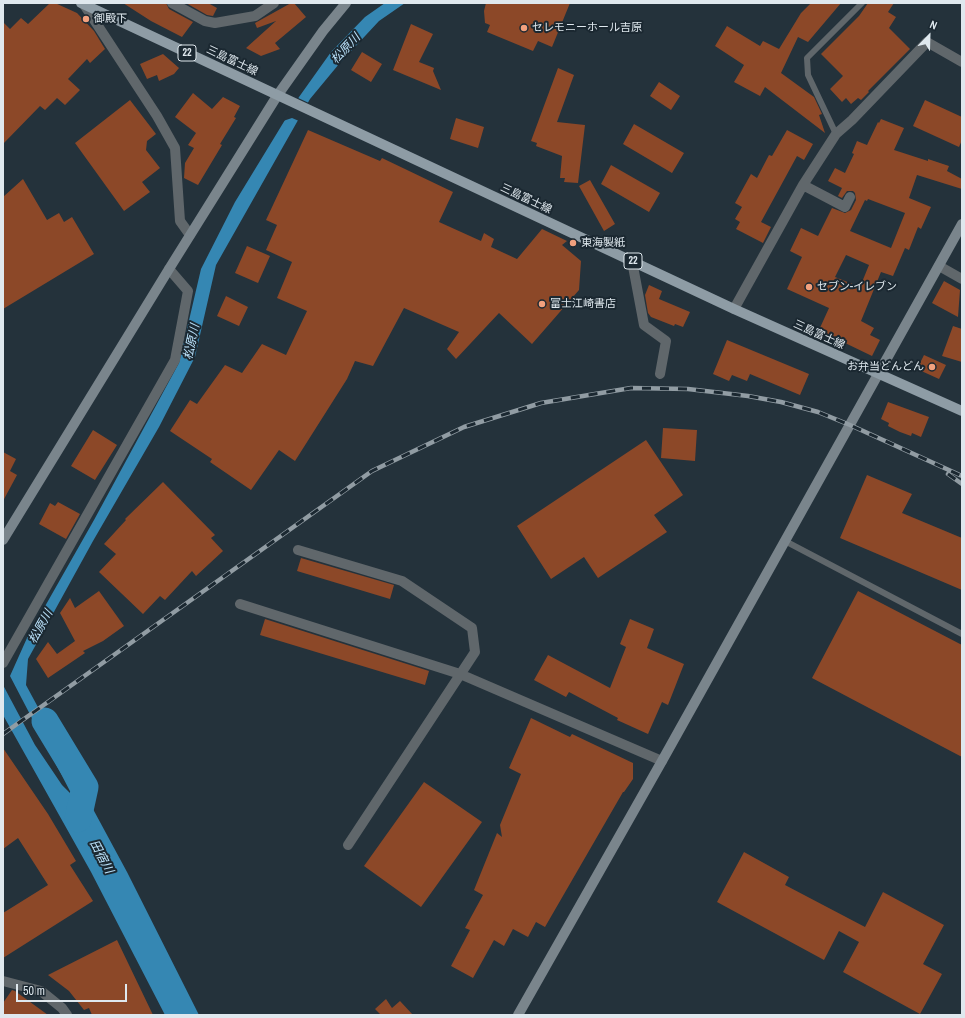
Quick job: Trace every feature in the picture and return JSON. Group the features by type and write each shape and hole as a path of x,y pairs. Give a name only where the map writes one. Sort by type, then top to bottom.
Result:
{"main road":[{"name":"三島富士線","path":"83,3 277,96 734,309 962,411"}],"street":[{"path":"83,3 157,116 175,148 180,221 190,235"},
{"path":"172,3 205,21 214,23 255,16 274,3"},
{"path":"3,540 277,96 323,31 346,3"},
{"path":"734,309 803,185 836,134 852,120 927,42 962,62"},
{"path":"803,185 845,207 850,197"},
{"path":"518,1015 662,761 962,224"},
{"path":"632,261 644,325 666,341 660,374"},
{"path":"939,266 962,279"},
{"path":"3,663 175,360 188,291 169,269"},
{"path":"298,550 402,581 472,628 475,652 348,845"},
{"path":"240,604 460,674 662,761"},
{"path":"3,981 41,991 62,1008 67,1015"}],"lane":[{"path":"836,134 808,75 807,58 862,3"},
{"path":"785,541 962,634"}],"water":[{"name":"田宿川","path":"385,3 405,3 379,21 339,64 310,99 216,265 195,357 159,427 93,541 28,659 26,685 127,872 199,1015 165,1015 91,872 3,715 3,685 35,745 62,785 72,795 10,676 27,638 94,520 179,363 201,269 235,202 299,97 331,52 365,17"}],"pier":[{"path":"296,97 309,103 299,121 292,118 283,121"}],"building":[{"path":"50,3 55,3 77,13 94,31 105,49 90,63 87,59 68,79 80,90 65,105 57,98 45,110 40,106 3,144 3,22 10,29 21,18 28,24"},
{"path":"123,3 166,3 169,9 193,22 182,37 151,21"},
{"path":"186,3 208,3 217,8 213,16 207,15"},
{"path":"291,3 294,3 306,17 275,43 280,49 261,56 246,48 276,21 257,28 255,23"},
{"name":"セレモニーホール吉原","path":"486,3 570,3 552,47 538,41 533,51 487,32 490,25 485,23 484,11"},
{"path":"811,3 841,3 808,42 798,37 781,73 814,97 822,114 819,115 825,133 765,87 760,96 734,82 744,65 715,46 727,26 760,46 763,41 779,49 801,13"},
{"path":"868,3 894,3 888,12 896,17 889,28 910,49 861,100 858,98 851,104 846,98 842,102 830,89 843,76 821,54 859,16"},
{"path":"411,24 433,34 419,62 434,68 433,71 441,90 393,70"},
{"path":"362,52 382,64 371,82 351,70"},
{"path":"163,54 179,68 174,74 159,81 157,75 147,79 140,64"},
{"path":"558,68 574,75 557,122 585,125 578,183 564,182 565,178 560,178 562,156 536,146 537,143 531,141"},
{"path":"659,82 680,96 671,110 650,96"},
{"path":"193,93 212,109 223,97 240,106 234,117 236,118 220,144 222,145 198,185 184,178 185,163 194,148 188,145 196,133 175,117"},
{"path":"130,100 156,134 147,141 146,150 160,168 142,182 150,192 124,211 75,143"},
{"path":"925,100 962,117 962,140 959,147 913,126"},
{"path":"456,118 484,127 478,148 450,139"},
{"path":"881,119 904,128 894,150 949,166 947,171 962,179 962,189 917,175 909,198 931,207 921,229 918,227 909,250 905,248 893,276 881,272 861,321 874,328 870,335 880,340 872,356 843,342 843,340 819,330 829,308 787,289 802,257 790,251 801,228 818,236 832,208 845,213 851,210 856,200 855,193 853,191 847,191 842,198 838,196 842,188 828,181 835,168 845,173 854,154 852,153 857,141 867,145 878,122 879,123","holes":["868,199 905,213 891,248 850,231 865,200 867,201","846,255 869,265 860,287 835,277"]},
{"path":"634,124 684,153 672,173 623,144"},
{"path":"308,130 380,161 382,158 453,192 439,222 481,241 484,233 494,239 491,247 517,259 542,229 567,241 562,245 581,261 579,290 532,344 499,313 456,359 447,349 459,332 404,308 373,366 355,361 347,379 295,461 279,450 251,490 210,462 212,459 170,431 190,400 197,404 225,365 242,373 262,344 286,355 307,311 277,298 292,262 266,250 277,225 266,220"},
{"path":"787,130 813,144 804,160 797,156 761,222 771,227 763,243 736,229 740,222 735,219 742,207 735,203 751,174 757,178 769,155 772,156"},
{"path":"611,165 660,193 649,212 601,184"},
{"path":"23,179 47,220 59,213 64,222 72,217 94,254 3,309 3,197"},
{"path":"590,180 615,224 604,231 579,186"},
{"path":"247,246 270,256 258,283 235,273"},
{"path":"944,281 960,290 958,317 932,303"},
{"path":"649,285 662,291 659,299 690,312 683,327 675,324 674,326 651,317 648,313 645,295"},
{"path":"226,296 248,307 239,326 217,316"},
{"path":"953,326 962,329 962,362 942,356"},
{"path":"727,340 809,374 800,395 750,374 747,381 732,375 729,381 713,374"},
{"name":"お弁当どんどん","path":"924,355 946,365 939,379 917,369"},
{"path":"888,402 929,417 921,437 912,433 911,436 900,432 888,426 889,423 881,419"},
{"path":"663,428 697,430 695,461 661,458"},
{"path":"93,430 117,445 95,480 71,466"},
{"path":"646,440 683,495 654,515 667,532 598,578 584,557 551,579 517,526"},
{"path":"3,452 16,459 10,471 17,475 3,501"},
{"path":"867,475 912,494 902,513 962,538 962,590 840,538"},
{"path":"163,482 215,535 211,538 223,551 196,576 192,571 165,600 160,596 143,614 99,572 116,554 104,544 126,520 125,519"},
{"path":"58,502 80,514 66,539 39,524 50,503 55,506"},
{"path":"301,558 394,585 390,599 297,571"},
{"path":"99,591 124,626 103,641 83,651 85,653 48,678 36,659 48,642 57,654 75,641 60,613 70,598 75,608"},
{"path":"858,591 962,645 962,757 812,678"},
{"path":"265,619 429,671 425,685 260,635"},
{"path":"630,619 654,629 647,648 684,664 668,705 662,702 648,734 617,720 618,718 569,692 566,697 534,680 548,655 610,688 626,647 620,644"},
{"path":"531,718 570,737 572,734 633,763 633,779 623,792 545,927 536,922 528,937 513,929 504,946 494,940 473,978 451,966 470,930 465,928 483,895 474,890 497,833 502,837 500,825 521,774 509,768"},
{"path":"3,748 48,814 76,861 70,865 93,901 3,958 3,913 48,885 18,838 3,849"},
{"path":"424,782 482,822 421,907 364,866"},
{"path":"744,852 789,877 785,885 865,927 883,892 944,925 923,964 942,974 920,1014 843,972 859,942 839,931 824,960 717,902"},
{"path":"117,940 153,1015 92,1015 89,1008 84,1010 69,991 48,975"},
{"path":"12,990 48,1015 3,1015 3,1003"},
{"path":"386,999 392,1008 400,1001 413,1015 381,1015 375,1009"}],"waterway":[{"name":"松原川","path":"45,721 85,787 78,819"}],"railway":[{"path":"3,734 372,471 464,427 541,403 631,388 688,389 748,396 781,402 818,412 962,476"},
{"path":"948,474 962,484"}],"place":[{"name":"御殿下","path":"86,19"},
{"name":"セレモニーホール吉原","path":"524,28"},
{"name":"東海製紙","path":"573,243"},
{"name":"セブン-イレブン","path":"809,287"},
{"name":"富士江崎書店","path":"542,304"},
{"name":"お弁当どんどん","path":"932,367"}]}
